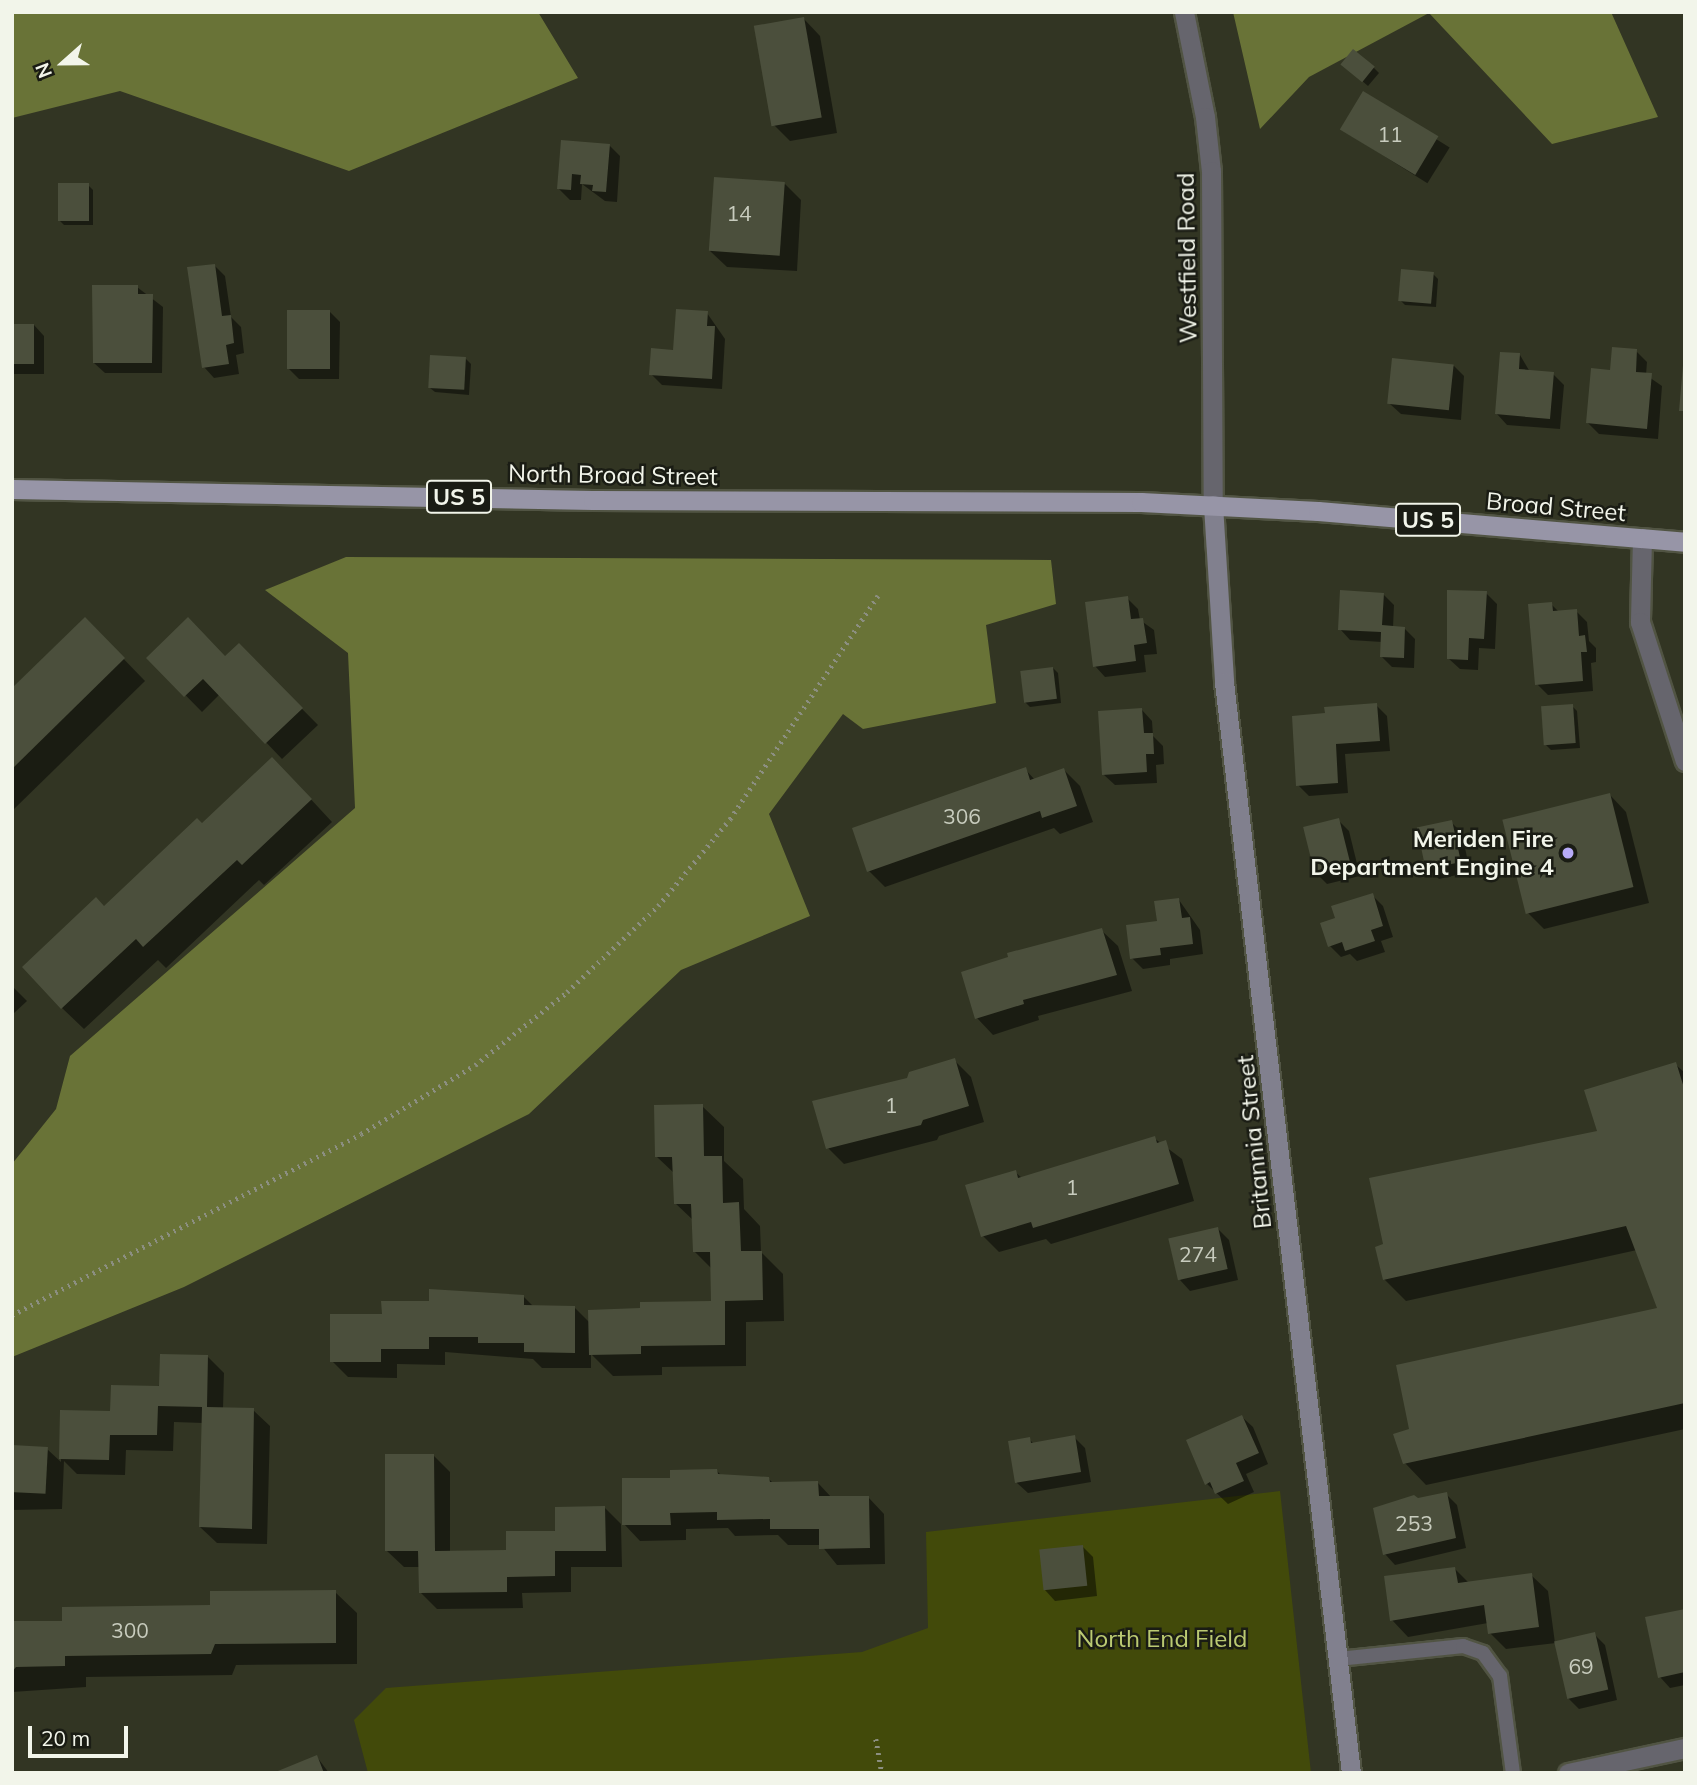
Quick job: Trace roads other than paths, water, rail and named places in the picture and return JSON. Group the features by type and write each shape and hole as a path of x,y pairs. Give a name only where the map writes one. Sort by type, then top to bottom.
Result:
{"main road":[{"name":"North Broad Street","path":"12,489 1213,505"},
{"name":"Broad Street","path":"1213,505 1685,542"},
{"name":"Britannia Street","path":"1213,505 1224,682 1351,1773"}],"street":[{"name":"Westfield Road","path":"1184,12 1208,145 1213,202 1213,505"},
{"path":"1642,538 1640,622 1685,761"},
{"path":"1567,1773 1685,1748"}],"lane":[{"path":"1338,1659 1463,1646 1483,1653 1500,1676 1513,1773"}],"place":[{"name":"Meriden Fire Department Engine 4","path":"1568,853"}],"park label":[{"name":"North End Field","path":"1162,1639"}]}
